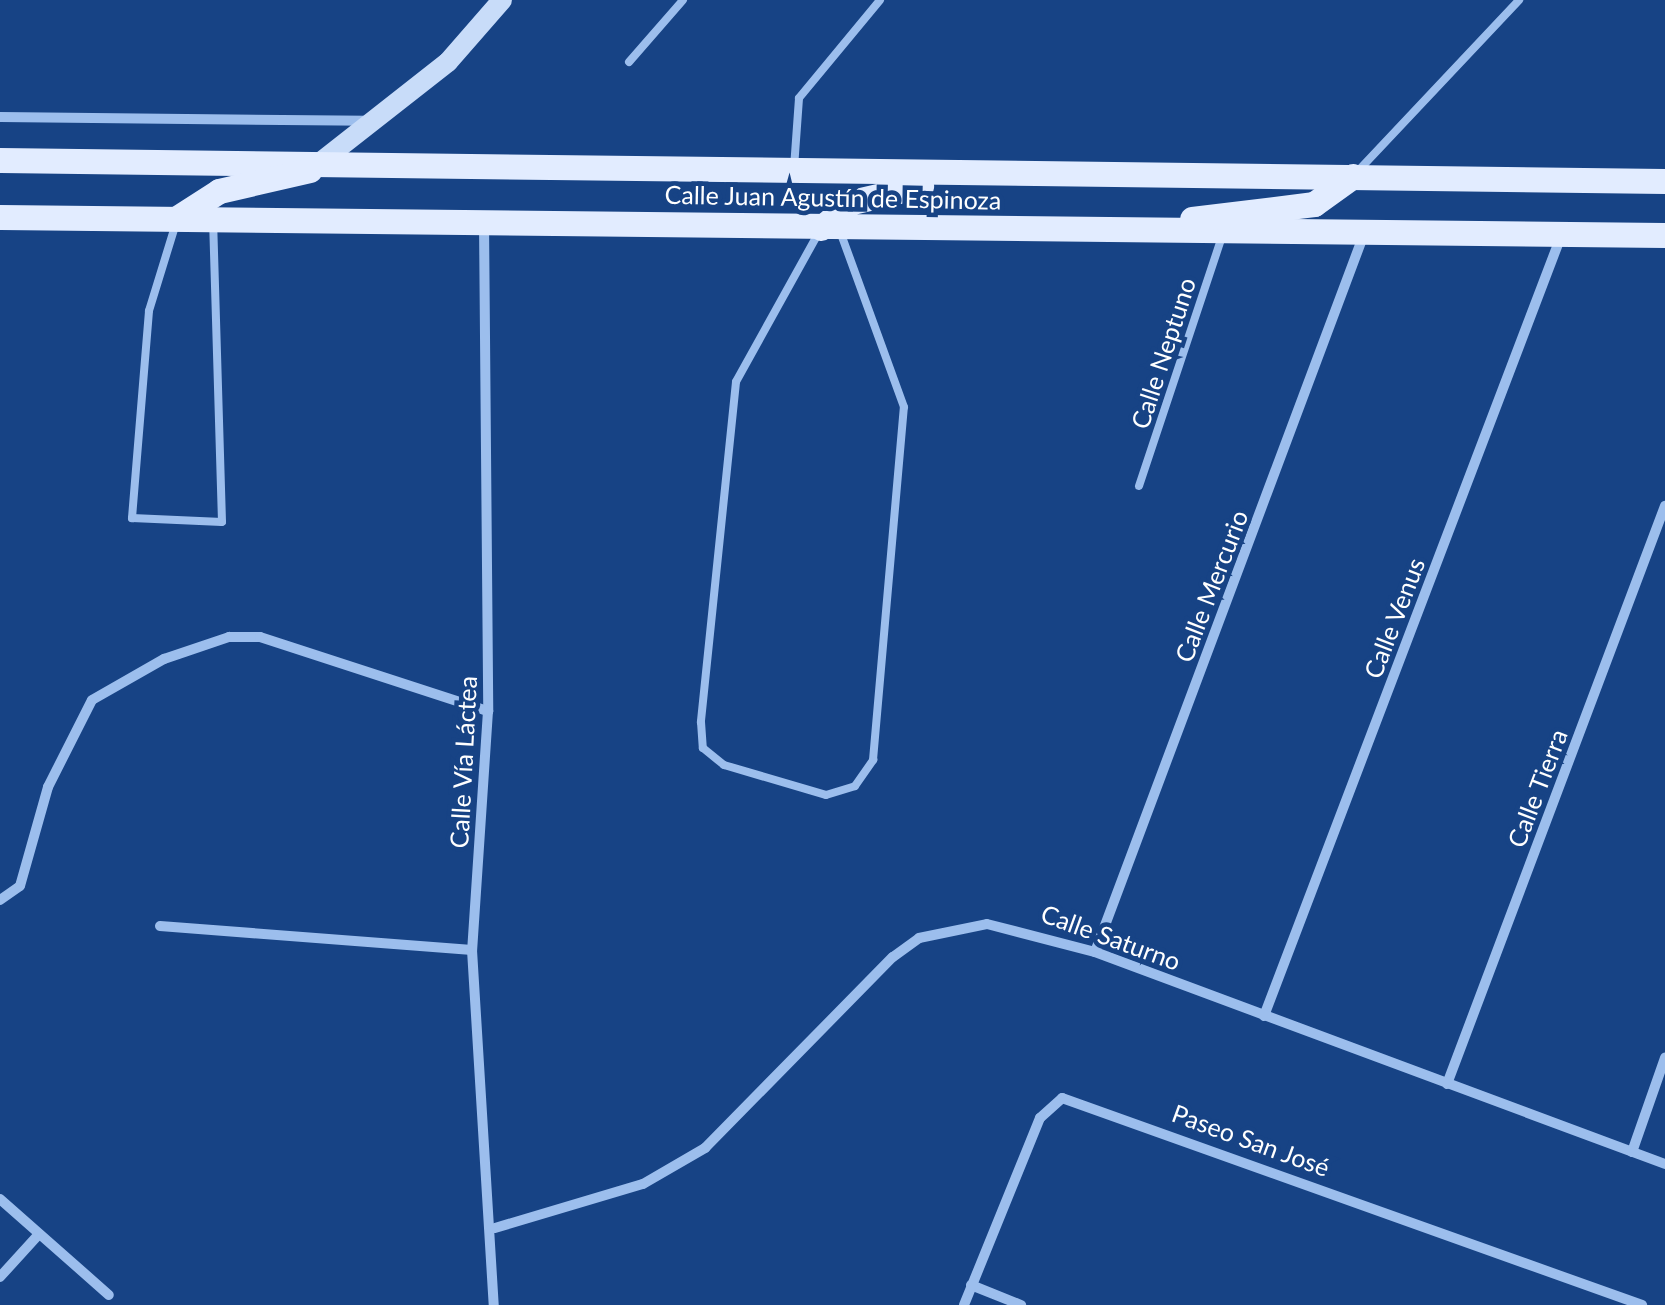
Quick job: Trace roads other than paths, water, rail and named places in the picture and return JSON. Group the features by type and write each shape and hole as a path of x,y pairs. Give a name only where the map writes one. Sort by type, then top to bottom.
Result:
{"main road":[{"name":"Calle Juan Agustín de Espinoza","path":"0,160 1665,182"},
{"path":"177,218 219,191 318,164"},
{"path":"830,228 852,202 980,174"},
{"path":"1088,231 1314,204 1354,176"},
{"name":"Calle Juan Agustín de Espinoza","path":"0,217 1665,235"}],"street":[{"path":"318,164 378,121 502,0"},
{"path":"0,116 378,121"},
{"name":"Calle Vía Láctea","path":"484,221 488,712 472,950 495,1228 494,1305"},
{"name":"Calle Mercurio","path":"1095,952 1364,234"},
{"name":"Calle Venus","path":"1264,1016 1562,234"},
{"name":"Calle Tierra","path":"1447,1084 1665,506"},
{"path":"0,900 20,886 48,786 92,700 228,637 295,643 488,712"},
{"path":"160,926 472,950"},
{"name":"Calle Saturno","path":"495,1228 643,1184 705,1148 919,938 954,927 1023,927 1665,1164"},
{"path":"1632,1152 1665,1058"},
{"name":"Paseo San José","path":"964,1305 1040,1118 1062,1098 1642,1305"},
{"path":"0,1199 109,1296"},
{"path":"0,1277 38,1234"},
{"path":"971,1286 1021,1305"},
{"path":"1603,1305 1608,1293"}],"lane":[{"path":"630,62 683,0"},
{"path":"794,172 798,98 880,0"},
{"path":"1354,176 1519,0"},
{"path":"177,218 149,311 132,518 222,522 213,219"},
{"path":"830,228 904,407 873,760 856,786 826,795 724,764 703,748 702,722 736,382 830,228"},
{"name":"Calle Neptuno","path":"1139,486 1223,233"}]}
